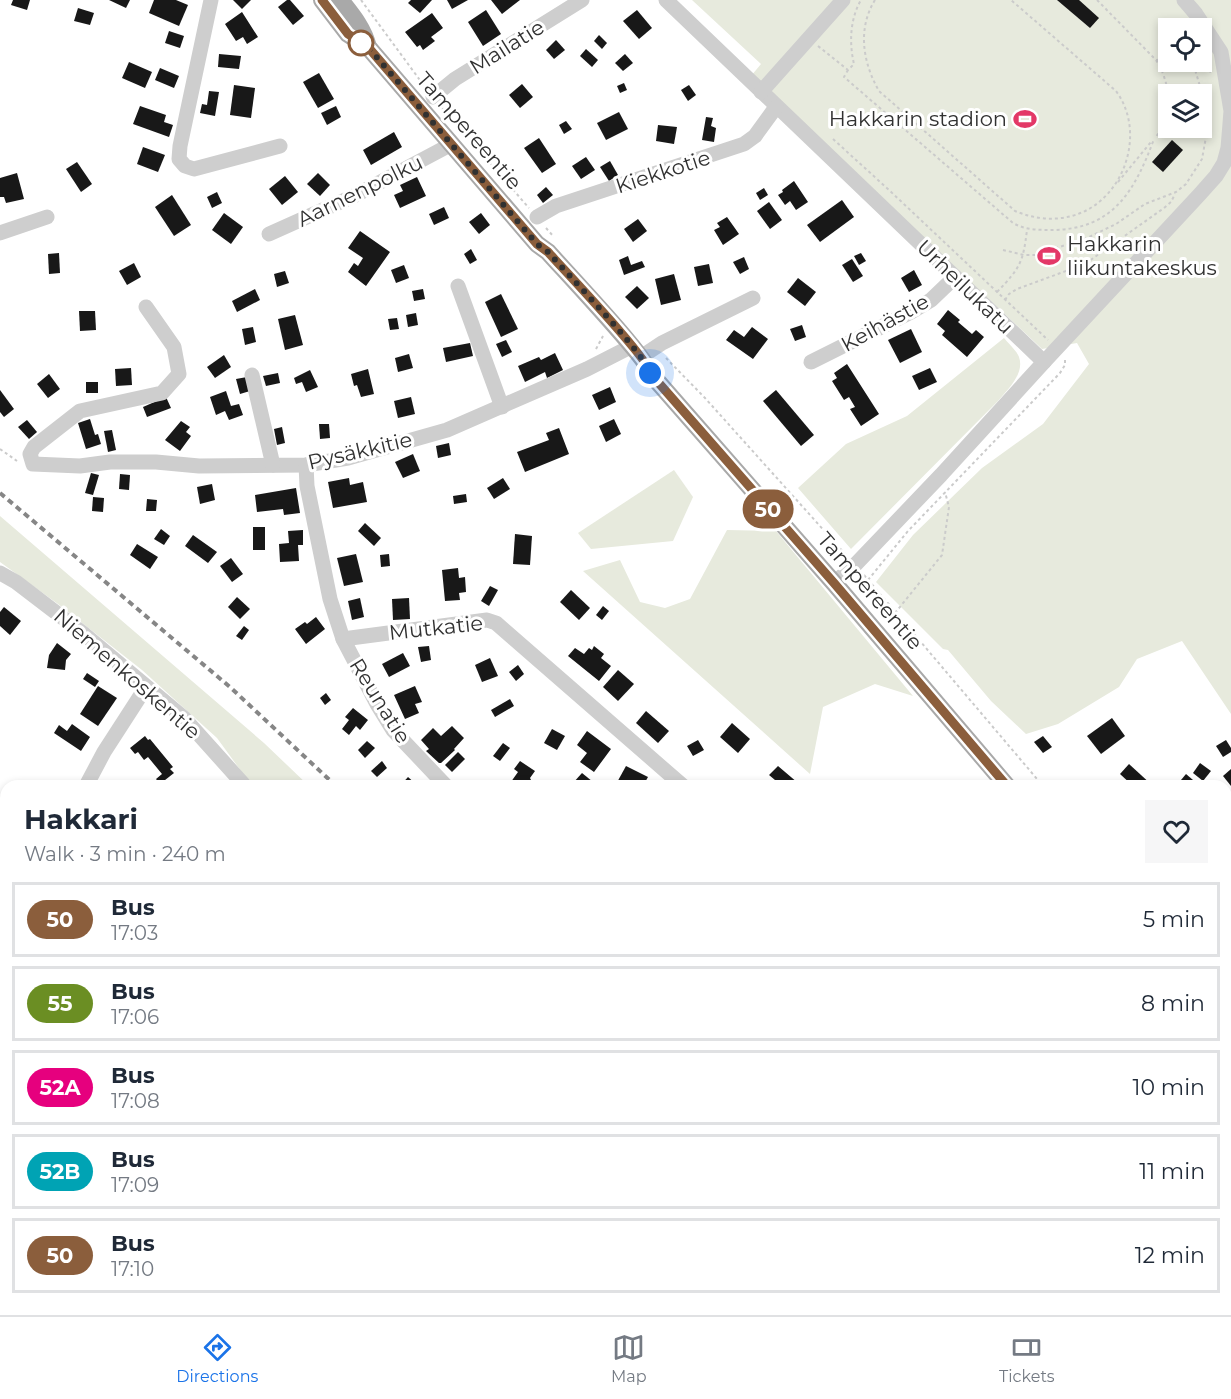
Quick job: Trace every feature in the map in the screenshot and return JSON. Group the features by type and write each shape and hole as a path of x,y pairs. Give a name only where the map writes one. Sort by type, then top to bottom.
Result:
{"main road":[{"name":"Tampereentie","path":"322,0 348,34 368,47 537,244 548,252 638,350 650,368 650,373 834,583 1002,780"},
{"name":"Tampereentie","path":"340,0 359,24 368,47"},
{"name":"Tampereentie","path":"537,244 542,258 605,334 638,350"}],"street":[{"path":"211,0 179,159 186,166 194,169 280,146"},
{"name":"Mailatie","path":"433,97 455,79 582,0"},
{"name":"Urheilukatu","path":"666,0 1044,362"},
{"path":"761,92 843,0"},
{"path":"834,583 855,565 941,475 1200,195 1224,163 1228,148 1231,111 1221,52 1184,0"},
{"name":"Kiekkotie","path":"537,217 556,206 744,144 755,136 776,107"},
{"name":"Aarnenpolku","path":"269,234 356,195 450,145"},
{"path":"0,233 47,217"},
{"name":"Keihästie","path":"811,362 931,300 955,277"},
{"path":"458,286 502,407"},
{"name":"Pysäkkitie","path":"33,464 80,466 110,462 156,462 199,466 306,465 348,458 447,429 600,363 638,350 753,298"},
{"path":"33,464 30,454 34,447 80,411 162,393 179,374 174,346 146,307"},
{"path":"252,375 273,465"},
{"path":"306,465 307,486 328,592 343,639"},
{"name":"Niemenkoskentie","path":"0,573 16,582 84,634 184,718 239,780"},
{"name":"Mutkatie","path":"343,639 487,620 496,622 676,780"},
{"name":"Reunatie","path":"343,639 393,730 440,780"},
{"path":"89,780 104,752 146,687"}],"path":[{"path":"361,0 410,69 559,242"},
{"path":"861,0 851,34 850,50 854,64 844,76 1013,223 1027,229 1068,230 1090,224 1108,214 1126,197 1135,184 1168,112 1168,91 1163,72 1156,60 1097,0"},
{"path":"875,0 865,21 864,46 868,68 879,91 1015,211 1041,219 1061,219 1083,212 1114,186 1154,139"},
{"path":"1011,0 1116,91 1124,101 1131,131 1124,167 1114,186"},
{"path":"809,38 848,70"},
{"path":"1003,250 1035,255 1087,238 1116,224 1145,204 1176,192 1188,182 1198,166 1207,138 1208,126 1206,107 1196,72"},
{"path":"829,136 890,190 1057,349 1066,361 1060,373 908,531 868,580"},
{"path":"1005,300 1017,289 1084,264 1164,208 1171,202 1176,192"},
{"path":"997,292 1018,269 1024,255 1027,229"},
{"path":"600,363 595,352 599,340 605,334"},
{"path":"638,350 705,398 855,565 1038,780"},
{"path":"0,449 14,461 33,464"},
{"path":"895,613 942,555 949,507 945,492"}],"shaded area":[{"path":"692,0 1231,0 1231,714 1182,641 1137,659 1119,687 1058,724 1026,734 991,701 948,650 943,649 876,582 913,535 982,468 1043,424 1089,364 1077,343 1042,349 751,76 761,64"},
{"path":"1004,338 1016,352 1020,363 1020,370 1010,387 851,549 798,488 846,444 907,416"},
{"path":"674,470 693,497 673,541 591,549 578,533"},
{"path":"0,516 264,743 303,780 248,780 217,738 142,670 0,562"},
{"path":"727,530 776,531 913,696 875,684 823,707 810,774 583,571 620,560 640,602 665,608 690,599"}],"building":[{"path":"13,0 30,0 27,10 11,5"},
{"path":"109,0 130,0 126,8"},
{"path":"154,0 176,0 188,5 179,26 149,13"},
{"path":"233,0 251,0 242,9"},
{"path":"290,0 304,16 293,25 278,7"},
{"path":"411,0 432,0 420,13 408,3"},
{"path":"447,0 468,0 452,9"},
{"path":"491,0 520,0 502,14"},
{"path":"1057,0 1079,0 1099,18 1090,28"},
{"path":"78,8 94,13 90,25 74,21"},
{"path":"486,10 501,34 483,46 468,22"},
{"path":"637,10 652,28 639,39 623,21"},
{"path":"242,12 258,37 247,44 243,37 236,41 225,24"},
{"path":"432,13 443,28 431,37 435,41 423,50 420,45 417,47 405,32"},
{"path":"169,31 184,36 180,48 165,43"},
{"path":"599,35 607,43 602,49 594,41"},
{"path":"556,40 565,50 554,59 546,50"},
{"path":"586,49 598,60 592,67 580,56"},
{"path":"219,54 241,56 239,69 218,67"},
{"path":"625,54 633,63 623,71 615,63"},
{"path":"129,62 152,72 145,88 122,78"},
{"path":"160,68 179,76 174,88 155,80"},
{"path":"319,73 334,99 318,108 303,82"},
{"path":"624,83 627,90 620,93 617,86"},
{"path":"522,84 533,97 520,108 509,95"},
{"path":"234,85 255,88 251,118 230,115"},
{"path":"689,85 696,95 688,101 681,90"},
{"path":"209,91 219,92 215,116 200,113 202,104 207,105"},
{"path":"140,106 166,115 164,122 173,125 169,137 133,124"},
{"path":"336,106 341,117 327,125 321,113"},
{"path":"619,112 628,129 606,140 597,123"},
{"path":"706,117 713,118 711,126 716,128 714,142 702,140"},
{"path":"566,121 572,129 564,134 559,125"},
{"path":"658,125 677,127 674,144 656,141"},
{"path":"394,132 402,147 371,165 363,150"},
{"path":"539,138 556,164 542,173 524,148"},
{"path":"1172,140 1183,150 1163,172 1152,162"},
{"path":"143,147 165,155 158,172 137,164"},
{"path":"586,157 595,170 581,179 572,166"},
{"path":"610,161 618,175 609,181 600,167"},
{"path":"77,162 92,184 81,192 66,169"},
{"path":"17,173 24,199 6,203 4,197 0,197 0,178"},
{"path":"318,173 330,185 320,196 307,184"},
{"path":"285,176 298,192 282,205 269,189"},
{"path":"417,177 426,196 400,208 394,195 403,191 400,185"},
{"path":"794,181 808,202 796,210 790,201 785,205 778,195"},
{"path":"546,187 553,195 543,203 537,195"},
{"path":"764,188 768,195 760,200 756,193"},
{"path":"217,192 222,203 212,208 207,197"},
{"path":"172,195 191,225 174,236 155,207"},
{"path":"842,200 854,217 820,242 807,225"},
{"path":"769,202 782,220 770,229 757,211"},
{"path":"444,207 449,218 434,225 429,214"},
{"path":"224,213 243,227 231,244 212,230"},
{"path":"481,213 490,225 479,234 469,222"},
{"path":"727,217 739,234 723,245 714,230 720,227 717,223"},
{"path":"638,219 647,231 633,242 624,229"},
{"path":"360,231 390,252 366,286 348,272 354,263 358,266 363,258 348,248"},
{"path":"471,249 477,260 470,264 464,254"},
{"path":"59,253 60,273 49,274 48,254"},
{"path":"861,253 866,261 859,265 854,256"},
{"path":"628,256 631,265 642,261 645,267 624,275 619,260"},
{"path":"744,257 749,269 740,274 733,262"},
{"path":"852,259 863,276 853,282 842,265"},
{"path":"134,263 141,277 127,285 119,271"},
{"path":"709,264 713,283 698,286 694,267"},
{"path":"404,265 409,278 396,283 391,270"},
{"path":"914,270 922,285 909,292 901,278"},
{"path":"285,271 289,283 277,287 274,274"},
{"path":"674,274 681,300 661,305 655,279"},
{"path":"798,278 816,292 805,306 787,292"},
{"path":"637,286 649,298 637,309 625,297"},
{"path":"255,289 260,300 237,312 232,301"},
{"path":"423,289 425,299 414,301 412,291"},
{"path":"501,294 518,329 501,337 485,302"},
{"path":"948,310 972,334 976,330 984,337 967,357 942,335 945,331 937,324"},
{"path":"79,311 95,311 96,330 80,331"},
{"path":"416,313 418,325 408,327 406,315"},
{"path":"295,315 303,345 285,350 278,319"},
{"path":"397,318 399,329 390,330 388,319"},
{"path":"802,325 806,337 795,341 790,329"},
{"path":"253,327 256,342 245,345 242,329"},
{"path":"752,327 768,339 753,359 726,340 734,330 744,337"},
{"path":"911,329 922,352 900,363 888,340"},
{"path":"506,340 512,352 502,357 496,344"},
{"path":"470,343 473,356 446,362 443,348"},
{"path":"555,353 563,370 547,378 545,372 525,382 518,366 539,357 541,360"},
{"path":"409,354 413,368 398,372 395,358"},
{"path":"224,355 231,367 215,378 207,367"},
{"path":"847,364 879,414 861,426 850,409 855,407 849,397 844,400 832,381 837,378 834,373"},
{"path":"131,368 132,385 116,386 115,369"},
{"path":"930,368 937,382 919,390 912,376"},
{"path":"368,369 374,394 361,397 357,385 354,386 351,374"},
{"path":"310,370 318,387 306,392 302,382 296,384 294,378"},
{"path":"278,373 280,383 266,386 263,376"},
{"path":"49,374 60,389 48,398 37,384"},
{"path":"247,377 250,391 240,394 236,379"},
{"path":"86,382 98,382 98,393 86,393"},
{"path":"610,387 616,402 599,410 592,395"},
{"path":"0,390 14,409 4,417 0,412"},
{"path":"776,390 814,435 801,446 763,401"},
{"path":"226,391 231,406 239,404 243,415 229,420 225,411 216,415 210,397"},
{"path":"166,397 171,408 147,417 143,407"},
{"path":"411,397 415,414 398,418 394,401"},
{"path":"90,419 95,435 98,434 101,444 86,449 78,423"},
{"path":"614,419 621,434 606,442 599,426"},
{"path":"27,420 37,432 29,439 18,427"},
{"path":"181,421 190,427 186,432 191,436 180,451 165,440"},
{"path":"319,424 329,424 330,438 320,439"},
{"path":"282,427 285,443 277,445 274,429"},
{"path":"559,428 569,454 525,472 517,452 549,440 546,433"},
{"path":"112,430 116,450 108,452 104,431"},
{"path":"449,443 451,455 438,458 436,446"},
{"path":"413,454 420,471 403,478 395,462"},
{"path":"91,473 99,475 93,495 85,493"},
{"path":"120,474 130,475 129,490 119,489"},
{"path":"349,478 350,485 363,482 367,502 333,508 328,482"},
{"path":"503,478 510,489 494,499 487,488"},
{"path":"212,484 215,500 200,504 197,487"},
{"path":"296,488 300,513 284,515 283,509 257,512 255,495"},
{"path":"466,494 467,502 454,504 453,496"},
{"path":"93,497 104,498 103,512 92,511"},
{"path":"147,499 157,500 156,511 146,511"},
{"path":"365,523 381,538 374,546 358,531"},
{"path":"253,527 265,527 265,550 253,550"},
{"path":"161,529 170,536 164,545 154,539"},
{"path":"303,530 303,545 298,545 299,561 280,562 279,544 289,543 288,531"},
{"path":"515,534 532,536 530,565 513,564"},
{"path":"193,535 217,552 208,563 185,546"},
{"path":"137,544 158,557 150,569 130,555"},
{"path":"356,554 363,582 344,586 337,558"},
{"path":"389,554 390,566 381,567 380,555"},
{"path":"231,558 243,574 232,582 220,566"},
{"path":"458,568 459,578 465,577 466,592 459,593 460,600 445,601 442,570"},
{"path":"490,586 498,590 489,606 481,601"},
{"path":"571,590 590,608 579,620 560,602"},
{"path":"237,597 250,609 240,619 228,607"},
{"path":"360,598 364,617 352,620 348,601"},
{"path":"409,598 410,619 393,620 392,599"},
{"path":"603,606 609,611 602,620 596,615"},
{"path":"4,607 21,621 10,635 0,626 0,612"},
{"path":"316,617 325,629 306,644 295,629"},
{"path":"244,626 249,630 242,640 236,636"},
{"path":"57,643 71,654 66,660 65,670 47,668 49,655"},
{"path":"429,646 431,660 421,662 418,647"},
{"path":"594,646 604,654 601,658 611,666 599,681 568,656 575,648 584,654 589,648 592,650"},
{"path":"403,653 410,666 389,677 382,664"},
{"path":"490,658 498,676 482,682 475,665"},
{"path":"518,665 524,674 516,681 509,672"},
{"path":"618,670 634,684 618,701 603,687"},
{"path":"87,673 99,681 95,687 83,679"},
{"path":"98,686 117,698 98,726 80,714"},
{"path":"415,686 422,702 415,704 419,713 405,719 394,695"},
{"path":"326,693 331,700 325,705 320,698"},
{"path":"510,699 514,706 495,717 491,710"},
{"path":"353,708 368,720 360,730 356,726 349,735 342,729 349,720 345,717"},
{"path":"646,711 669,731 658,743 636,723"},
{"path":"1112,718 1125,736 1101,754 1087,736"},
{"path":"732,723 750,739 738,753 720,737"},
{"path":"72,724 90,737 81,751 54,733 59,725 67,731"},
{"path":"452,726 464,738 455,750 439,763 426,751 429,749 421,740 433,728 441,736"},
{"path":"552,729 565,736 557,750 544,743"},
{"path":"587,731 611,749 594,772 580,762 587,753 577,745"},
{"path":"145,736 173,767 170,769 174,773 165,780 157,780 162,774 148,757 144,760 138,752 135,754 130,748"},
{"path":"1043,736 1052,747 1043,753 1034,742"},
{"path":"698,740 704,750 693,756 687,746"},
{"path":"1226,740 1231,752 1223,757 1216,746"},
{"path":"367,741 375,748 365,758 358,750"},
{"path":"503,743 510,748 500,761 493,756"},
{"path":"458,752 465,759 452,772 445,765"},
{"path":"382,761 387,768 377,777 371,771"},
{"path":"520,761 535,771 531,780 512,780 518,772 514,769"},
{"path":"1200,763 1211,771 1204,780 1193,773"},
{"path":"1129,764 1146,780 1126,780 1120,774"},
{"path":"626,766 648,777 646,780 618,780"},
{"path":"778,766 794,780 775,780 769,775"},
{"path":"1231,769 1231,780 1226,780 1223,776"},
{"path":"582,773 591,780 576,780"},
{"path":"1186,774 1193,780 1181,780"}],"railway":[{"path":"0,493 230,687 330,780"}],"bus line":[{"name":"50","path":"322,0 348,34 368,47 521,226 537,244 548,252 632,346 650,368 650,373 834,583 1002,780"}],"place":[{"name":"Hakkarin stadion","path":"1025,119"},
{"name":"Hakkarin liikuntakeskus","path":"1049,256"}],"route":[{"path":"361,43 368,47 537,244 548,252 625,338 650,368 650,373"}]}
